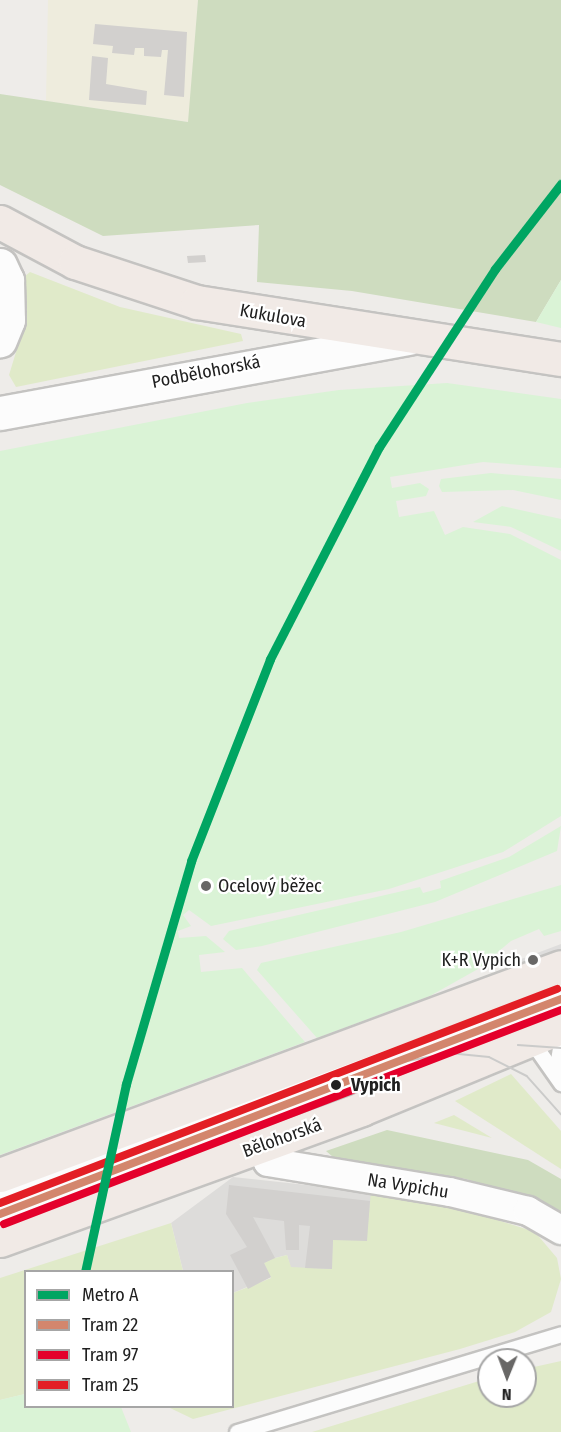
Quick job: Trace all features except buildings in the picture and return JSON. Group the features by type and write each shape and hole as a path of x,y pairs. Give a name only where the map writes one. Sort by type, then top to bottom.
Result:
{"main road":[{"name":"Kukulova","path":"0,222 75,262 197,302 561,358"},
{"path":"0,1175 561,967"},
{"name":"Bělohorská","path":"0,1240 261,1145 561,1027"}],"street":[{"path":"0,266 7,280 8,320 0,340"},
{"name":"Podbělohorská","path":"0,413 414,337"},
{"name":"Na Vypichu","path":"261,1145 268,1162 450,1192 528,1211 561,1230"}],"lane":[{"path":"0,1193 44,1183 561,987"},
{"path":"0,1214 561,999"},
{"path":"393,1050 457,1039 518,1045 545,1054 560,1081"},
{"path":"560,1081 561,1041"},
{"path":"237,1432 561,1334"}],"shaded area":[{"path":"48,0 198,0 189,122 46,101"},
{"name":"K+R Vypich","path":"561,944 561,956 509,975 505,965"},
{"path":"233,1177 371,1192 375,1247 337,1275 292,1273 287,1255 275,1258 271,1277 234,1293 234,1270 183,1270 171,1223"}],"green space":[{"path":"198,0 561,0 561,280 536,322 352,291 257,282 259,225 103,236 0,185 0,94 188,122"},
{"path":"30,272 120,307 241,334 243,341 16,387 9,375 24,326 24,277"},
{"path":"561,280 561,328 536,322"},
{"path":"447,383 561,399 561,468 483,462 390,477 392,488 420,483 429,489 426,496 396,501 399,517 434,511 445,535 463,527 510,534 561,560 561,816 503,852 389,889 211,926 189,910 183,915 191,926 178,931 179,938 206,936 225,952 199,955 201,972 242,968 305,1042 0,1155 0,451 247,403 339,390"},
{"path":"491,473 561,479 561,500 513,490 442,492 439,486 441,479"},
{"path":"502,506 561,519 561,551 511,527 473,522"},
{"path":"561,826 557,851 435,902 262,946 236,950 223,939 229,931 420,887 423,893 441,888 440,881 509,857"},
{"path":"561,885 561,931 544,936 539,929 511,941 478,969 430,996 317,1038 257,970 261,963 401,932"},
{"path":"511,1074 561,1131 561,1169 455,1101"},
{"path":"454,1115 492,1138 434,1123"},
{"path":"387,1130 528,1160 561,1179 561,1212 466,1179 333,1157 326,1151"},
{"path":"371,1192 460,1208 535,1232 557,1258 561,1279 551,1312 515,1332 460,1349 193,1419 170,1408 234,1408 234,1293 271,1278 264,1263 287,1255 291,1267 331,1269 333,1240 368,1223"},
{"path":"171,1223 183,1270 25,1270"},
{"path":"24,1270 24,1394 0,1400 0,1278"},
{"path":"561,1361 561,1432 312,1432 477,1382 477,1408 537,1408 537,1366"},
{"path":"24,1394 24,1408 121,1408 131,1432 0,1432 0,1400"}],"tram line":[{"name":"25","path":"0,1203 557,989"},
{"name":"22","path":"0,1214 561,999"},
{"name":"97","path":"4,1224 561,1010"},
{"path":"518,1045 561,1048"},
{"path":"392,1064 449,1053 489,1057 527,1076 561,1114"}],"metro line":[{"name":"A","path":"85,1270 126,1084 191,861 270,659 379,447 495,269 561,184"}],"place":[{"name":"Ocelový běžec","path":"206,886"},
{"name":"K+R Vypich","path":"533,960"},
{"name":"Vypich","path":"336,1085"}]}
